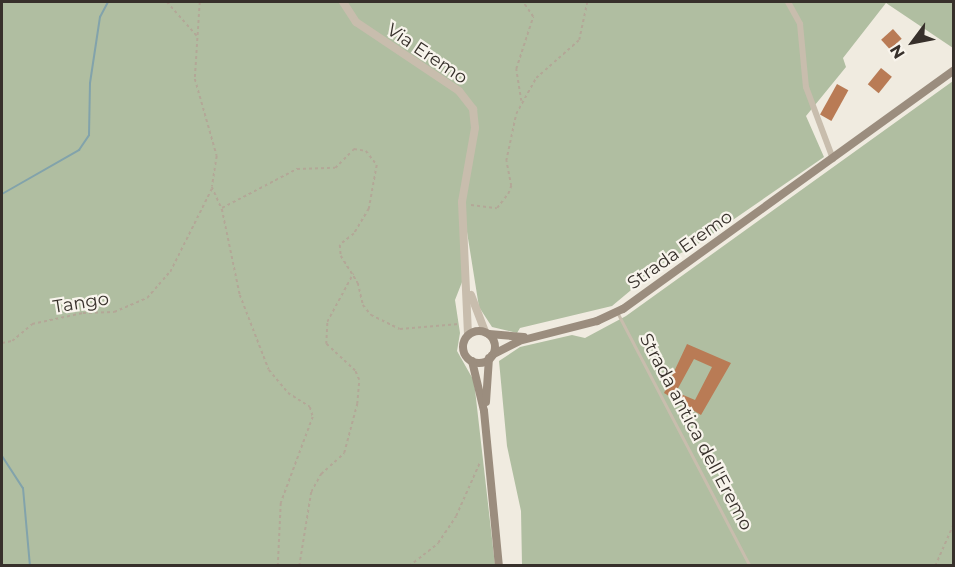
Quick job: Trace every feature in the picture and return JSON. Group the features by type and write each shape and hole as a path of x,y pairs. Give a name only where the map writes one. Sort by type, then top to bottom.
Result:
{"main road":[{"name":"Strada Eremo","path":"491,357 530,337 617,313 954,70"},
{"name":"Strada Eremo","path":"487,333 530,337"},
{"path":"484,411 494,342 487,333 468,335 463,349 472,361 484,411 499,566"},
{"path":"472,361 491,357"}],"street":[{"name":"Via Eremo","path":"343,2 356,22 466,98 475,128 462,202 468,283 468,335"},
{"path":"788,2 800,24 806,87 833,159"},
{"name":"Via Eremo","path":"468,283 474,310 487,333"}],"lane":[{"name":"Strada antica dell'Eremo","path":"617,313 750,566"}],"path":[{"path":"167,2 198,37"},
{"name":"Tango","path":"2,343 12,341 32,324 83,313 114,312 147,298 170,272 212,187 217,156 195,79 200,2"},
{"path":"522,102 516,69 533,17 523,2"},
{"path":"462,202 484,209 497,208 508,194 511,186 506,162 522,102 536,78 579,40 587,2"},
{"path":"222,208 297,169 335,168 354,149 366,151 377,165 369,209 354,234 340,245 341,256 354,273 363,305 384,323 418,329 460,324"},
{"path":"212,187 222,208 240,295 269,370 288,393 310,406 313,417 281,503 278,566"},
{"path":"299,566 311,492 321,474 344,453 357,404 359,380 355,371 326,344 327,322 354,273"},
{"path":"409,566 438,543 456,516 487,447"},
{"path":"935,566 954,523"}],"green space":[{"path":"2,2 953,2 953,48 886,3 843,58 846,67 806,116 824,157 695,246 667,260 612,306 520,328 517,333 492,327 479,307 467,232 460,234 464,277 455,300 460,333 457,351 474,381 495,565 2,566"},
{"path":"953,81 953,565 522,565 521,511 507,446 499,361 520,347 572,335 585,338 626,316"}],"building":[{"path":"893,29 902,39 890,49 881,40"},
{"path":"881,68 892,77 879,93 868,84"},
{"path":"837,84 848,90 831,121 820,115"},
{"path":"687,344 731,363 701,415 664,393","holes":["694,359 712,367 695,400 676,392"]}],"waterway":[{"path":"2,194 79,150 89,135 90,83 100,17 108,2"},
{"path":"2,456 23,488 30,566"}]}
